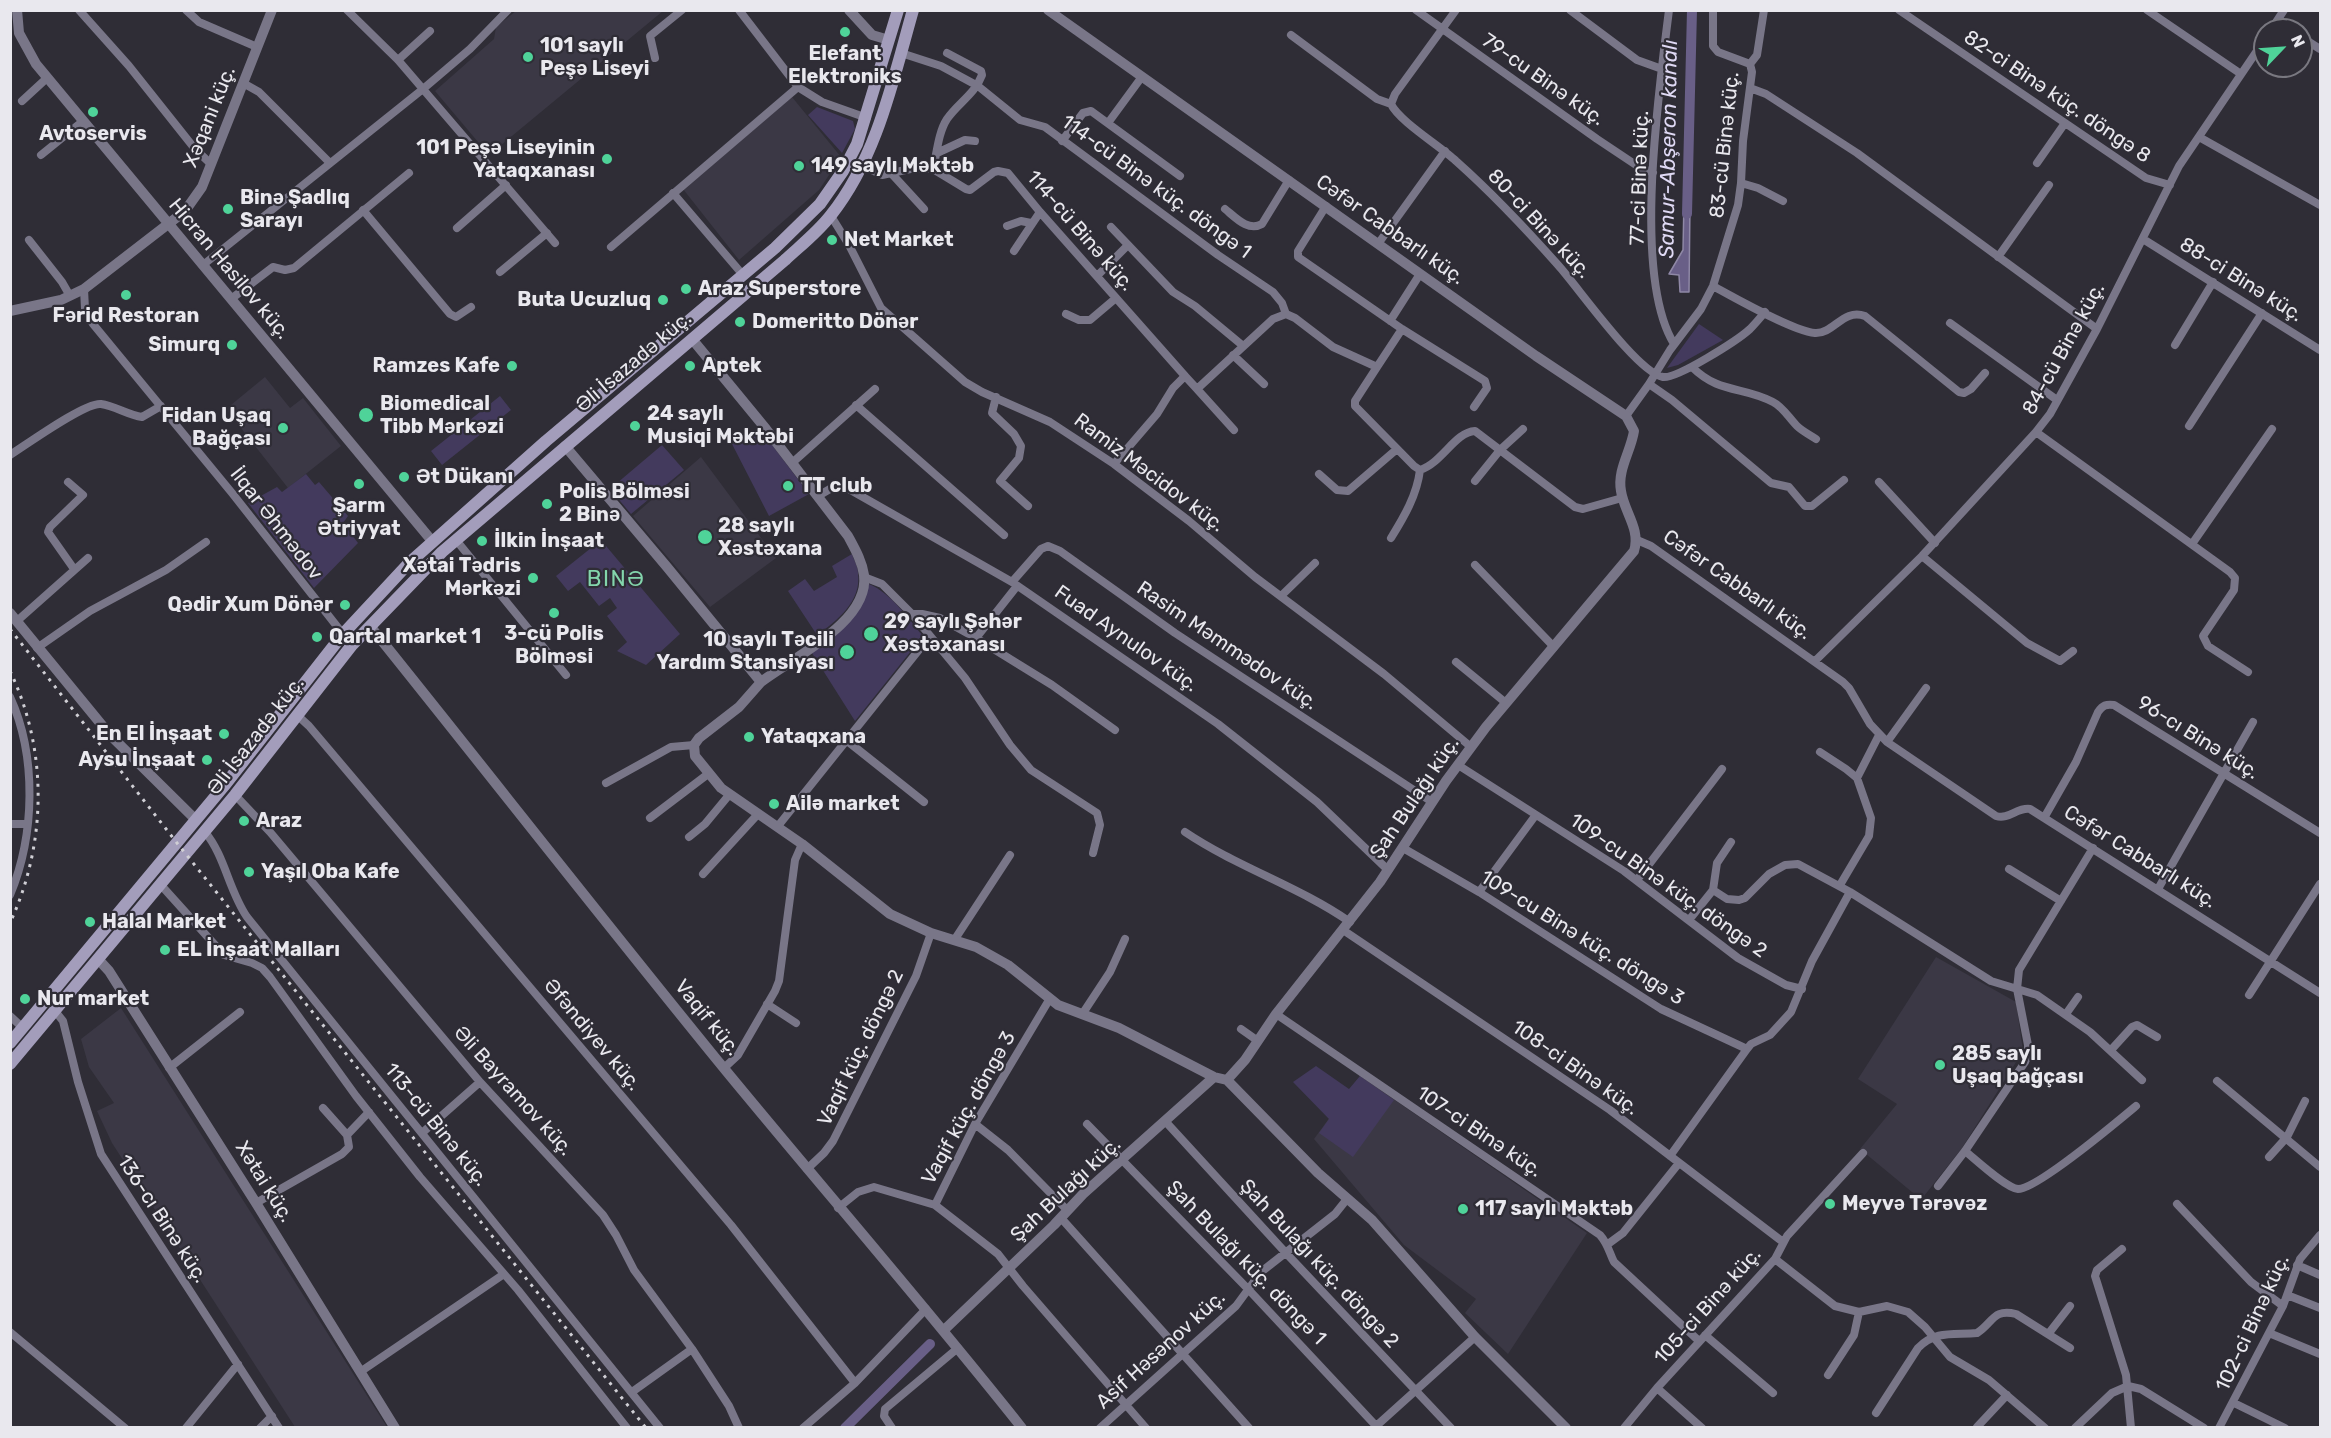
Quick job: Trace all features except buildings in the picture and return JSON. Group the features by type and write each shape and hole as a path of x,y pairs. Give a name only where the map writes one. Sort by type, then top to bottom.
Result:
{"main road":[{"name":"Əli İsazadə küç.","path":"10,1043 196,820 343,634 432,541 743,275 806,220 820,204 851,159 867,118 898,10"},
{"name":"Əli İsazadə küç.","path":"10,1064 205,832 370,626 442,552 785,260 831,216 863,166 913,10"},
{"path":"682,326 692,339"},
{"path":"550,438 560,450"},
{"path":"432,541 442,552"},
{"path":"88,950 98,959"}],"street":[{"name":"Hicran Hasilov küç.","path":"17,10 15,35 47,78 432,541"},
{"path":"79,10 151,92 195,149 211,164"},
{"path":"186,10 199,22 257,47"},
{"name":"Xəqani küç.","path":"11,309 32,308 84,289 190,206 202,186 272,10"},
{"path":"347,10 398,60 555,243"},
{"path":"202,265 462,57 508,10"},
{"path":"655,58 650,36 682,10"},
{"path":"739,10 798,87 822,102 867,118"},
{"path":"849,10 872,35 890,40"},
{"name":"Cəfər Cabbarlı küç.","path":"1048,10 1536,356 1626,416 1634,431 1621,475 1622,498 1637,540 1651,546 1849,688 1863,714 1887,742 1996,816 2007,817 2026,808 2044,818 2320,993"},
{"name":"79-cu Binə küç.","path":"1416,10 1597,139 1639,167 1653,173"},
{"path":"1391,104 1395,94 1456,10"},
{"path":"1570,10 1637,60 1662,69"},
{"name":"77-ci Binə küç.","path":"1669,10 1653,173 1653,258 1655,279 1667,329 1674,344"},
{"path":"1713,10 1713,46 1718,52 1750,64 1757,55 1764,10"},
{"name":"82-ci Binə küç. döngə 8","path":"1899,10 2146,178 2170,185"},
{"path":"2147,10 2241,74"},
{"path":"398,60 430,31"},
{"name":"80-ci Binə küç.","path":"1291,35 1377,99 1391,104 1399,115 1445,151 1479,182 1557,264 1633,355 1656,374"},
{"name":"114-cü Binə küç. döngə 1","path":"901,53 941,66 978,86 1020,120 1045,127 1218,255 1273,292 1282,303 1286,314"},
{"path":"863,166 882,175 915,168 933,169 941,133 948,118 978,86 982,75 981,71 947,53"},
{"name":"84-cü Binə küç.","path":"1815,662 1935,543 2036,432 2097,329 2184,158 2253,56"},
{"name":"83-cü Binə küç.","path":"1626,416 1674,344 1701,309 1713,286 1733,228 1741,183 1743,141 1752,72 1750,64"},
{"path":"22,101 47,78"},
{"path":"1108,123 1141,78"},
{"path":"243,83 259,92 330,164"},
{"path":"611,248 798,87"},
{"path":"1750,88 1766,94 1857,153 2097,329"},
{"path":"1062,141 1087,110 1091,111 1180,176"},
{"path":"41,155 83,121"},
{"path":"2037,163 2065,123"},
{"path":"2199,137 2320,205"},
{"path":"937,153 965,140 975,141"},
{"path":"1378,243 1445,151"},
{"name":"114-cü Binə küç.","path":"933,169 970,190 994,172 1008,173 1096,276 1234,430"},
{"path":"231,299 273,267 285,270 294,268 409,173"},
{"path":"891,173 924,209"},
{"path":"1225,209 1249,226 1257,227 1262,224 1288,180"},
{"path":"1741,183 1758,188 1783,201"},
{"path":"457,228 506,185"},
{"path":"1998,257 2049,185"},
{"path":"673,193 743,275"},
{"path":"1326,206 1298,250 1298,257 1402,329 1485,381 1487,388 1474,408"},
{"path":"363,210 450,314 456,317 471,307"},
{"path":"1014,251 1040,212"},
{"name":"Ramiz Məcidov küç.","path":"831,216 849,245 881,308 965,382 1050,422 1114,464 1189,521 1246,570 1384,674 1471,747"},
{"path":"1007,226 1021,221 1031,223"},
{"path":"1111,227 1173,292 1195,306 1242,345"},
{"path":"500,272 547,233"},
{"name":"88-ci Binə küç.","path":"2143,239 2320,350"},
{"path":"29,240 62,282 70,296"},
{"path":"1096,276 1128,245"},
{"path":"1390,321 1420,274"},
{"path":"2175,345 2213,282"},
{"path":"1713,286 1765,312 1817,333 1824,332 1845,316 1859,314 1864,316 1959,392 1964,393 1971,389 1984,373"},
{"name":"İlqar Əhmədov","path":"84,289 83,301 88,317 343,634"},
{"path":"1066,314 1079,320 1090,320 1116,298"},
{"path":"1656,374 1668,377 1692,367 1742,336 1765,312"},
{"path":"2189,426 2262,313"},
{"path":"1197,389 1242,345 1273,319 1286,314 1344,353 1377,367"},
{"path":"1950,323 2057,400"},
{"path":"1402,329 1355,401 1355,406 1420,470"},
{"path":"692,339 818,496 852,543 861,561 864,577 858,601 841,625 761,682 739,707 699,738 694,745 695,756 708,774 729,795 778,826 890,914 931,933 976,947 1008,966 1058,1005 1119,1028 1214,1077 1227,1080 1318,1173 1362,1210 1391,1240 1474,1337 1566,1428"},
{"path":"1233,355 1264,384"},
{"path":"1692,367 1716,386 1765,398 1777,404 1798,428 1816,439"},
{"path":"1114,464 1157,414 1173,388 1185,376"},
{"path":"1649,384 1672,400 1771,483 1789,488 1805,506 1812,506 1844,480"},
{"path":"792,463 875,389"},
{"path":"996,397 992,413 1014,434 1021,446 1019,458 1000,481 1028,506"},
{"path":"10,455 76,413 95,404 103,404 142,417 161,406"},
{"path":"856,405 1004,536"},
{"path":"1475,481 1500,450 1523,429"},
{"path":"2192,544 2272,429"},
{"path":"1420,470 1434,463 1466,433 1475,431 1575,507 1583,509 1622,498"},
{"path":"2036,432 2230,572 2236,584 2204,632 2204,641 2248,672"},
{"path":"1319,474 1337,490 1348,491 1397,449"},
{"path":"560,450 667,567 761,682"},
{"path":"1391,538 1405,515 1419,482 1420,470"},
{"path":"68,482 83,495 50,527 48,532 74,570"},
{"path":"1879,482 1935,543"},
{"name":"Fuad Aynulov küç.","path":"818,496 835,486 847,488 1015,584 1251,749 1317,802 1388,870"},
{"path":"456,540 566,675"},
{"name":"Şah Bulağı küç.","path":"1227,1080 1239,1067 1276,1014 1347,926 1388,870 1471,747 1627,560 1634,551 1637,540"},
{"path":"37,648 90,611 166,570 206,542"},
{"name":"Rasim Məmmədov küç.","path":"976,638 1041,549 1048,546 1054,548 1175,633 1432,802"},
{"path":"1922,556 2027,643 2060,661 2073,651"},
{"path":"88,558 14,617 110,735 196,820"},
{"path":"1281,596 1315,563"},
{"path":"1475,566 1554,647"},
{"path":"864,577 882,584 912,615 965,678 1010,745 1031,770 1097,813 1100,825 1093,853"},
{"path":"912,615 922,614 940,618 976,638 1052,685 1114,730"},
{"name":"Vaqif küç.","path":"370,626 724,1068 838,1208 944,1330 1022,1428"},
{"path":"778,826 930,636"},
{"path":"1456,662 1506,703"},
{"path":"1887,742 1926,688"},
{"path":"10,697 22,728 28,762 29,796 20,864 10,895"},
{"name":"96-cı Binə küç.","path":"2044,818 2076,762 2098,712 2102,706 2108,704 2114,705 2320,833"},
{"name":"Əfəndiyev küç.","path":"297,715 309,726 731,1225 855,1383"},
{"path":"2158,889 2253,722"},
{"path":"1857,778 1879,735"},
{"path":"846,740 924,802"},
{"path":"606,783 672,747 694,745"},
{"path":"1820,752 1857,778 1869,811 1871,828 1869,836 1840,885"},
{"name":"109-cu Binə küç. döngə 2","path":"1458,765 1637,880 1747,963 1786,985 1802,990"},
{"path":"1637,880 1722,769"},
{"path":"650,818 708,774"},
{"name":"Əli Bayramov küç.","path":"235,795 270,832 480,1082 603,1215 620,1241 634,1270 692,1349 729,1406 739,1428"},
{"path":"689,837 705,824 729,795"},
{"path":"703,874 758,814"},
{"path":"1479,892 1536,816"},
{"path":"10,824 26,824"},
{"name":"113-cü Binə küç.","path":"205,832 214,846 235,897 247,917 660,1428"},
{"name":"108-ci Binə küç.","path":"1185,832 1215,851 1317,900 1347,926 1610,1110 1783,1242"},
{"path":"1689,920 1713,890 1717,863 1731,843"},
{"path":"724,1068 738,1055 779,981 795,860 802,844"},
{"name":"109-cu Binə küç. döngə 3","path":"1403,848 1479,892 1644,999 1680,1019 1747,1049"},
{"path":"1938,1186 1965,1151 2028,1054 2017,989 2019,970 2093,848"},
{"path":"955,939 1010,855"},
{"path":"1713,890 1733,901 1745,898 1769,874 1793,863 1840,885 1991,981 2037,995 2066,1014 2111,1050 2142,1080"},
{"path":"2009,869 2061,901"},
{"path":"160,884 224,955 252,963 262,968 270,977 369,1112 420,1177 504,1274 627,1428"},
{"path":"2249,995 2320,884"},
{"path":"1670,1156 1751,1044 1770,1035 1784,1022 1802,990 1812,961 1850,892"},
{"name":"Vaqif küç. döngə 2","path":"807,1169 833,1141 916,976 931,933"},
{"path":"1083,1013 1110,972 1125,939"},
{"name":"Xətai küç.","path":"98,959 109,971 256,1203 395,1428"},
{"path":"2066,1014 2078,998"},
{"name":"Vaqif küç. döngə 3","path":"838,1208 858,1192 874,1187 935,1205 975,1124 1049,999"},
{"path":"767,1004 796,1023"},
{"name":"136-cı Binə küç.","path":"55,1011 63,1021 78,1082 101,1154 279,1428"},
{"path":"169,1068 240,1012"},
{"name":"107-ci Binə küç.","path":"1276,1014 1600,1235 1608,1244 1614,1262 1702,1338 1773,1393"},
{"path":"10,1016 23,1028"},
{"path":"2111,1050 2132,1027 2137,1025 2157,1037"},
{"path":"1241,1029 1258,1041"},
{"name":"Şah Bulağı küç.","path":"944,1330 1064,1214 1214,1077"},
{"path":"2217,1081 2287,1137 2286,1140 2320,1167"},
{"path":"422,1133 480,1082"},
{"path":"2269,1157 2287,1137 2305,1101"},
{"path":"1965,1151 2011,1187 2023,1188 2052,1171 2136,1106"},
{"path":"256,1203 342,1154 349,1147 347,1135 323,1107"},
{"path":"347,1135 369,1112"},
{"name":"Şah Bulağı küç. döngə 2","path":"1165,1122 1451,1428"},
{"path":"975,1124 1008,1150 1182,1354 1249,1428"},
{"name":"Şah Bulağı küç. döngə 1","path":"1087,1124 1248,1289 1376,1427"},
{"name":"105-ci Binə küç.","path":"1624,1428 1657,1388 1775,1259 1783,1242 1810,1209 1863,1153"},
{"path":"1608,1244 1623,1233 1679,1163"},
{"name":"Asif Həsənov küç.","path":"1100,1428 1236,1306 1261,1272 1335,1214 1347,1199"},
{"path":"2177,1204 2251,1282 2283,1306"},
{"path":"935,1205 998,1254 1146,1428"},
{"name":"102-ci Binə küç.","path":"2220,1428 2283,1306 2297,1265 2320,1236"},
{"path":"2122,1249 2097,1270 2095,1276 2111,1323 2128,1386 2131,1428"},
{"path":"1775,1259 1835,1306 1859,1312 1887,1306 1914,1316 1950,1357 1989,1380 2045,1428"},
{"path":"2297,1265 2320,1275"},
{"path":"360,1372 504,1274"},
{"path":"2287,1295 2320,1308"},
{"path":"2049,1333 2070,1306"},
{"path":"803,1428 855,1383 926,1309"},
{"path":"1828,1375 1854,1335 1859,1312"},
{"path":"1876,1413 1918,1348 1933,1336 1977,1334 1995,1315 2008,1312 2049,1333 2070,1348"},
{"path":"10,1332 125,1428"},
{"path":"2269,1333 2320,1354"},
{"path":"1376,1427 1474,1337"},
{"path":"892,1428 884,1416 885,1409 958,1348"},
{"path":"632,1392 692,1349"},
{"path":"186,1428 238,1364"},
{"path":"2075,1428 2112,1393 2128,1386 2141,1389 2204,1428"},
{"path":"1657,1388 1702,1428"},
{"path":"1977,1427 2007,1395"},
{"path":"2234,1403 2285,1428"},
{"path":"260,1428 272,1416"}],"shaded area":[{"path":"516,11 663,11 489,155 435,91 494,39 496,27"},
{"path":"792,97 841,157 819,190 739,260 683,189"},
{"path":"817,107 853,121 855,129 842,153 808,115"},
{"path":"1684,200 1690,201 1689,292 1680,292 1679,275 1669,274 1683,250"},
{"path":"1699,324 1723,340 1678,365 1667,368"},
{"name":"Fidan Uşaq Bağçası","path":"265,377 290,408 303,398 341,446 288,488 226,409"},
{"path":"500,396 511,410 442,465 431,451"},
{"path":"760,429 809,494 769,516 732,444"},
{"path":"662,445 684,470 631,514 610,489"},
{"name":"28 saylı Xəstəxana","path":"701,457 776,558 710,607 633,516"},
{"path":"306,474 315,485 319,482 348,516 343,523 358,543 314,588 248,503 277,487 282,492"},
{"path":"601,540 680,634 646,665 617,651 627,642 607,616 617,608 610,598 599,606 580,582 568,591 556,576"},
{"path":"852,554 858,571 856,593 840,617 817,635 788,591 805,579 814,591 837,577 832,566"},
{"path":"869,584 892,600 923,636 855,721 812,653 840,631 854,616"},
{"name":"285 saylı Uşaq bağçası","path":"1936,957 2016,1002 2023,1051 1962,1148 1924,1196 1918,1197 1860,1149 1897,1104 1858,1079"},
{"path":"121,1008 387,1427 295,1427 112,1143 97,1111 114,1103 89,1067 81,1039"},
{"path":"1316,1066 1349,1089 1360,1076 1394,1100 1353,1157 1319,1133 1329,1119 1293,1082"},
{"name":"117 saylı Məktəb","path":"1360,1076 1587,1233 1508,1354 1465,1313 1476,1299 1404,1245 1314,1139"}],"waterway":[{"name":"Samur-Abşeron kanalı","path":"1687,214 1692,10"},
{"name":"Samur-Abşeron kanalı","path":"845,1428 930,1344"}],"railway":[{"path":"10,629 177,843 646,1428"},
{"path":"10,671 31,732 38,797 31,861 10,923"}],"place":[{"name":"Elefant Elektroniks","path":"845,32"},
{"name":"101 saylı Peşə Liseyi","path":"528,57"},
{"name":"Avtoservis","path":"93,112"},
{"name":"101 Peşə Liseyinin Yataqxanası","path":"607,159"},
{"name":"149 saylı Məktəb","path":"799,166"},
{"name":"Binə Şadlıq Sarayı","path":"228,209"},
{"name":"Net Market","path":"832,240"},
{"name":"Araz Superstore","path":"686,289"},
{"name":"Fərid Restoran","path":"126,295"},
{"name":"Buta Ucuzluq","path":"663,300"},
{"name":"Domeritto Dönər","path":"740,322"},
{"name":"Simurq","path":"232,345"},
{"name":"Ramzes Kafe","path":"512,366"},
{"name":"Aptek","path":"690,366"},
{"name":"Biomedical Tibb Mərkəzi","path":"366,415"},
{"name":"24 saylı Musiqi Məktəbi","path":"635,426"},
{"name":"Fidan Uşaq Bağçası","path":"283,428"},
{"name":"Ət Dükanı","path":"404,477"},
{"name":"Şarm Ətriyyat","path":"359,484"},
{"name":"TT club","path":"788,486"},
{"name":"Polis Bölməsi 2 Binə","path":"547,504"},
{"name":"28 saylı Xəstəxana","path":"705,537"},
{"name":"İlkin İnşaat","path":"482,541"},
{"name":"Xətai Tədris Mərkəzi","path":"533,578"},
{"name":"Qədir Xum Dönər","path":"345,605"},
{"name":"3-cü Polis Bölməsi","path":"554,613"},
{"name":"29 saylı Şəhər Xəstəxanası","path":"871,634"},
{"name":"Qartal market 1","path":"317,637"},
{"name":"10 saylı Təcili Yardım Stansiyası","path":"847,652"},
{"name":"En El İnşaat","path":"224,734"},
{"name":"Yataqxana","path":"749,737"},
{"name":"Aysu İnşaat","path":"207,760"},
{"name":"Ailә market","path":"774,804"},
{"name":"Araz","path":"244,821"},
{"name":"Yaşıl Oba Kafe","path":"249,872"},
{"name":"Halal Market","path":"90,922"},
{"name":"EL İnşaat Malları","path":"165,950"},
{"name":"Nur market","path":"25,999"},
{"name":"285 saylı Uşaq bağçası","path":"1940,1065"},
{"name":"Meyvə Tərəvəz","path":"1830,1204"},
{"name":"117 saylı Məktəb","path":"1463,1209"}],"district":[{"name":"BINƏ","path":"616,580"}]}
